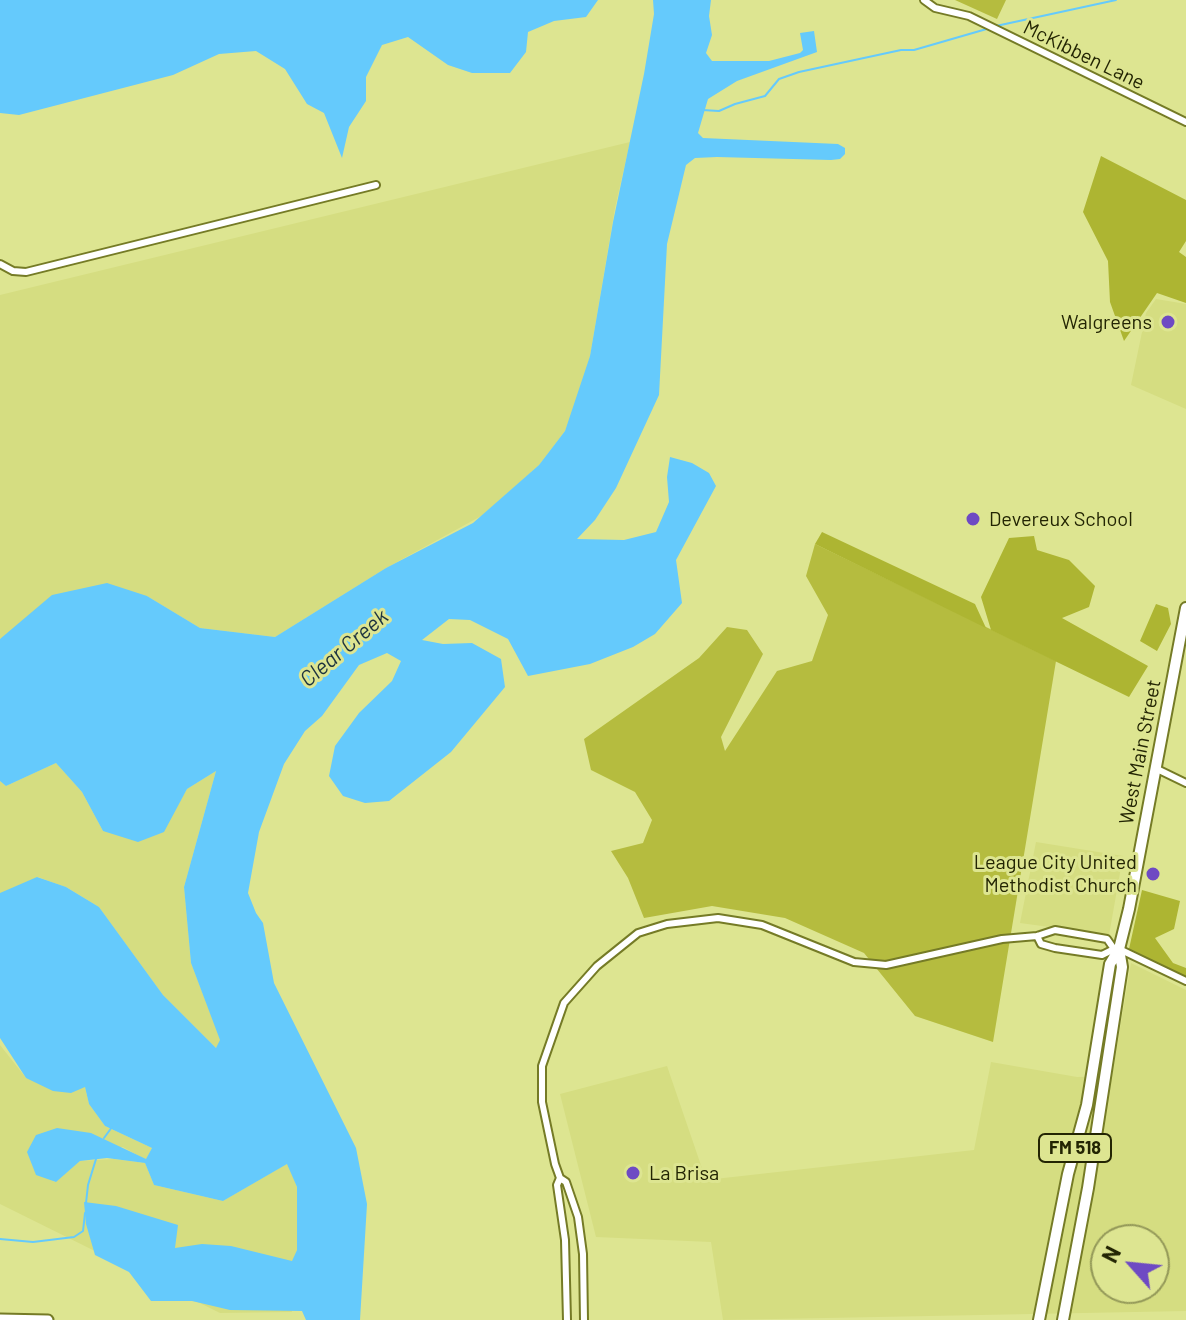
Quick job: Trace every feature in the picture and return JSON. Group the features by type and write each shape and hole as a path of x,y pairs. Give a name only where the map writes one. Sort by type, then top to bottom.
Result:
{"main road":[{"name":"West Main Street","path":"1039,1320 1068,1174 1087,1105 1110,964 1129,909 1186,608"},
{"name":"West Main Street","path":"1063,1320 1122,967 1116,949"},
{"path":"0,1319 48,1320"}],"street":[{"name":"McKibben Lane","path":"924,0 935,8 969,16 1186,122"},
{"path":"0,264 13,271 26,272 376,185"},
{"path":"1155,768 1186,783"},
{"path":"584,1320 583,1254 578,1217 566,1182 560,1178 555,1164 542,1102 542,1066 564,1003 597,966 638,933 667,924 718,918 762,925 854,962 886,965 1055,930 1107,939 1116,949 1186,981"},
{"path":"1037,936 1041,944 1055,948 1102,955 1116,949"},
{"path":"560,1178 557,1185 565,1240 567,1320"}],"shaded area":[{"path":"955,0 1006,0 997,19"},
{"path":"630,142 615,208 590,356 580,393 565,431 539,465 483,515 386,568 275,637 200,628 147,596 0,639 0,295"},
{"path":"1101,156 1186,200 1186,241 1179,252 1186,257 1186,303 1157,293 1124,341 1110,302 1108,261 1083,212"},
{"path":"1156,299 1186,304 1186,409 1131,385 1146,313"},
{"path":"822,532 975,604 986,628 815,544"},
{"path":"1034,536 1037,550 1069,560 1095,586 1089,607 1062,618 1148,666 1129,697 991,630 981,597 1009,538"},
{"path":"815,544 1056,661 993,1042 915,1016 864,953 785,918 712,906 644,918 628,878 611,851 643,843 652,820 635,792 591,770 584,739 699,658 727,627 747,630 763,654 721,737 725,751 777,671 812,661 828,615 806,576"},
{"path":"1156,604 1168,608 1171,624 1157,651 1140,641"},
{"path":"56,763 82,792 103,831 161,833 187,789 216,771 184,887 191,963 221,1041 216,1048 163,995 99,907 68,888 38,877 0,894 0,781 6,786"},
{"path":"1036,842 1123,856 1109,935 1020,923"},
{"path":"1142,890 1180,901 1174,929 1155,938 1173,963 1186,968 1186,977 1129,949"},
{"path":"1131,963 1186,990 1186,1311 723,1320 711,1242 596,1237 560,1094 667,1066 706,1180 974,1150 991,1062 1077,1077 1112,1076"},
{"path":"0,1045 26,1078 85,1087 89,1104 105,1126 152,1148 146,1160 123,1147 28,1152 36,1173 55,1182 80,1161 114,1159 145,1163 154,1185 223,1201 288,1163 297,1187 298,1209 297,1250 284,1283 292,1312 220,1313 0,1204"}],"water":[{"path":"0,0 598,0 586,17 554,21 528,32 526,52 510,73 472,73 448,65 408,37 382,45 366,77 366,101 349,127 342,158 324,113 307,104 285,69 256,51 219,54 173,75 19,115 0,113"},
{"name":"Clear Creek","path":"653,0 711,0 709,16 712,35 706,53 712,61 769,61 800,53 803,50 800,33 814,31 817,52 737,81 708,99 698,133 703,138 838,144 845,148 845,154 840,159 831,160 717,157 695,158 686,165 667,244 659,395 616,488 595,520 577,539 624,540 656,532 669,502 667,477 670,457 692,463 709,473 716,486 676,560 682,603 655,634 633,647 590,664 528,676 508,639 470,620 449,619 422,640 443,644 472,643 501,659 505,687 451,752 389,801 365,803 343,796 329,776 335,746 359,713 392,681 401,661 387,653 359,665 322,716 305,731 284,764 259,832 248,893 263,923 274,983 356,1148 367,1204 360,1320 306,1320 302,1311 230,1310 192,1301 151,1301 129,1272 95,1255 86,1224 84,1202 116,1206 178,1225 175,1248 202,1244 231,1246 292,1261 297,1250 297,1187 287,1164 223,1201 154,1185 145,1163 107,1158 80,1161 56,1182 36,1175 27,1152 36,1135 57,1128 91,1133 146,1159 152,1148 105,1126 89,1104 85,1087 71,1093 53,1091 26,1078 0,1038 0,893 37,877 66,887 99,907 163,995 216,1048 220,1040 191,963 184,887 216,771 187,789 164,832 138,842 103,831 82,792 56,763 6,786 0,781 0,639 52,595 107,583 147,596 200,628 275,637 386,568 473,523 539,465 565,431 590,356 613,222 644,74 654,14"}],"waterway":[{"path":"996,26 1116,0"},
{"path":"702,110 719,111 765,96 779,79 799,72 901,50 914,50 990,28"},
{"path":"104,1138 112,1127"},
{"path":"86,1203 96,1159"},
{"path":"0,1239 33,1242 74,1237 83,1231 85,1213"}],"place":[{"name":"Walgreens","path":"1168,322"},
{"name":"Devereux School","path":"973,519"},
{"name":"League City United Methodist Church","path":"1153,874"},
{"name":"La Brisa","path":"633,1173"}]}
